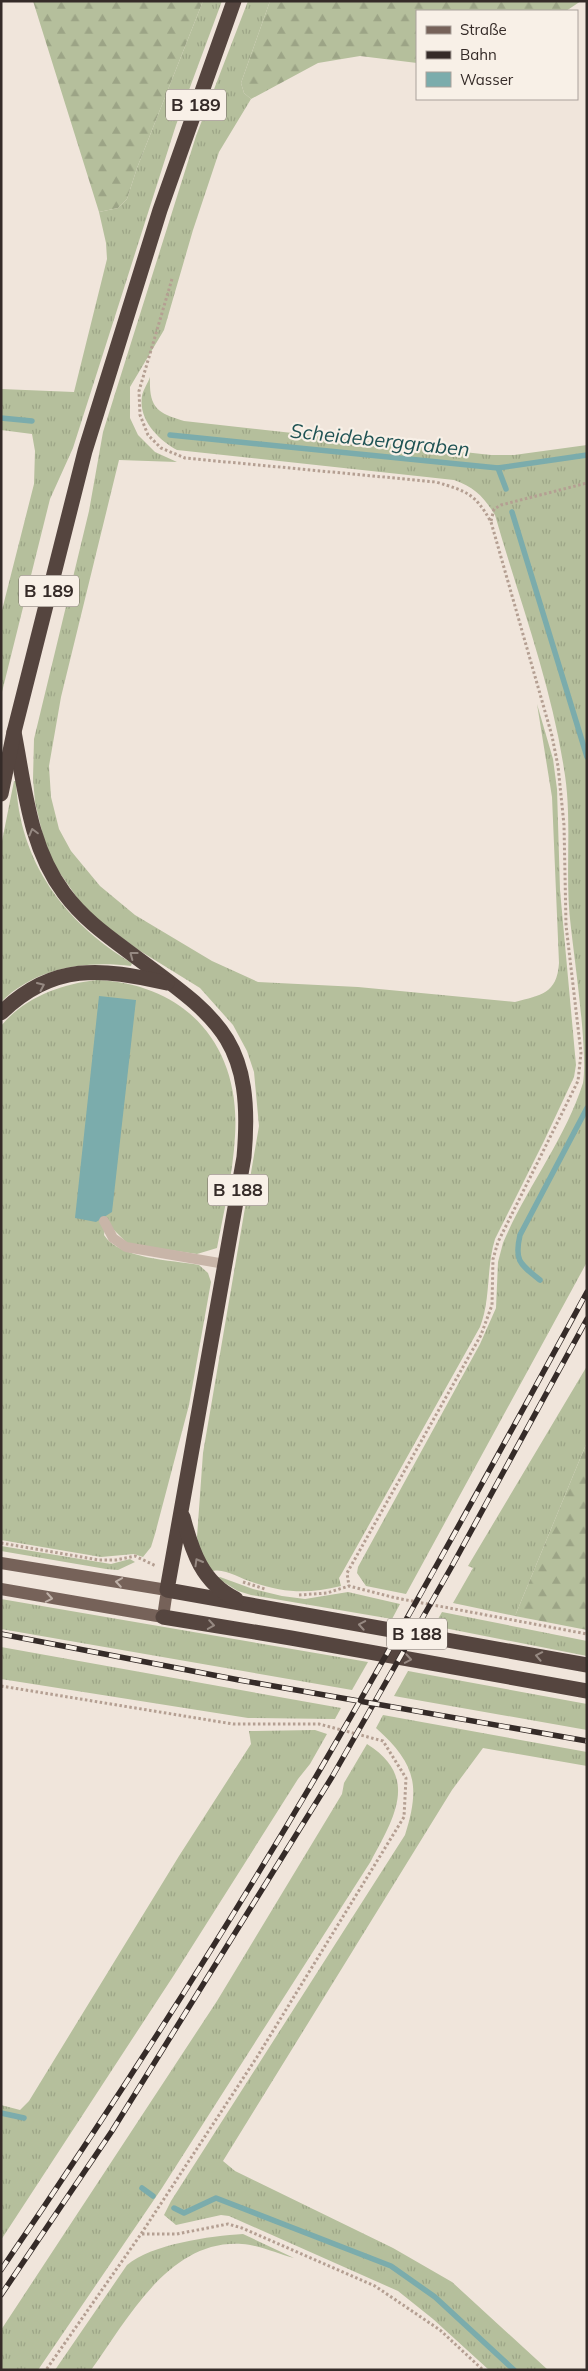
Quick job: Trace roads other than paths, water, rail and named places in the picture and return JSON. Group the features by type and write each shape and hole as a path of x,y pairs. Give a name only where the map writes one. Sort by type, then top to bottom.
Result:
{"highway":[{"name":"B 189","path":"1,794 14,732 85,451 163,201 234,1"},
{"path":"1,753 14,732"},
{"path":"14,732 35,838 46,865 79,912 94,928 172,984"},
{"name":"B 188","path":"1,1014 31,990 77,973 104,971 172,984 206,1011 222,1031 234,1051 242,1074 246,1100 245,1147 167,1590 587,1665"},
{"path":"181,1513 194,1554 208,1580 227,1595 247,1604"},
{"name":"B 188","path":"163,1617 587,1691"}],"main road":[{"name":"B 188","path":"1,1563 167,1590 163,1617 1,1589"}],"lane":[{"path":"104,1221 113,1238 126,1247 225,1264"}],"water":[{"path":"99,996 136,1000 112,1212 96,1222 75,1218"}],"waterway":[{"name":"Scheideberggraben","path":"1,418 32,421"},
{"name":"Scheideberggraben","path":"170,435 498,468 587,455"},
{"path":"498,468 506,489"},
{"path":"512,512 587,757"},
{"path":"540,1280 523,1266 520,1261 518,1256 520,1235 587,1108"},
{"path":"1,2113 24,2118"},
{"path":"142,2188 153,2196"},
{"path":"174,2208 184,2213 216,2198 391,2266 435,2297 514,2370"}],"railway":[{"path":"1,2270 166,2022 245,1896 423,1591 587,1292"},
{"path":"1,2295 112,2131 332,1777 452,1566 587,1319"},
{"path":"1,1634 239,1680 587,1741"}]}
